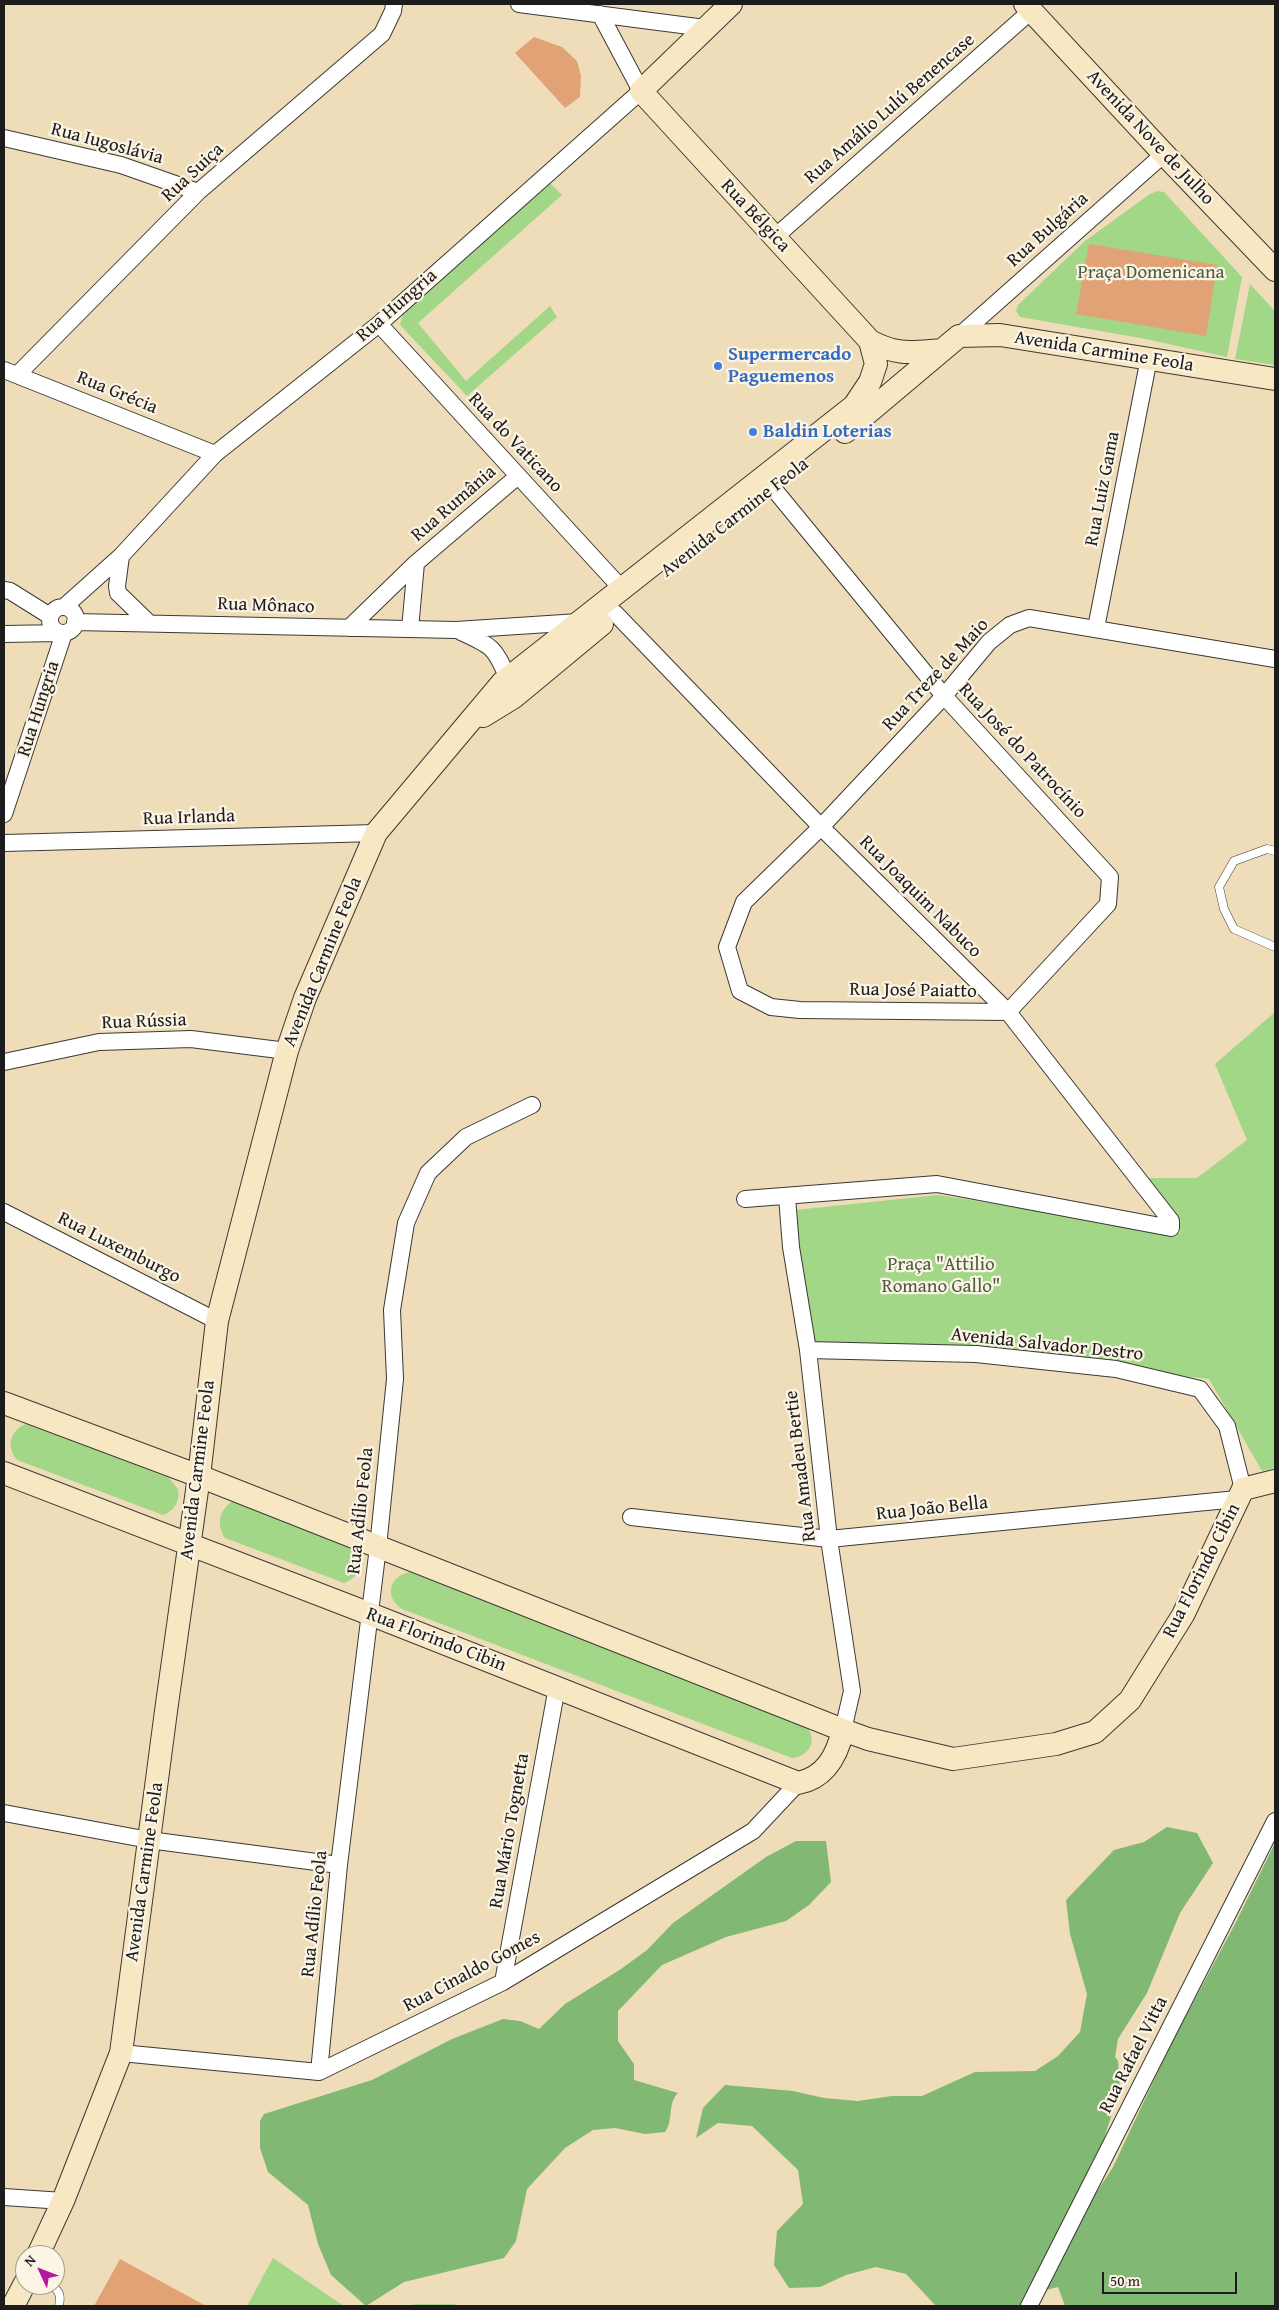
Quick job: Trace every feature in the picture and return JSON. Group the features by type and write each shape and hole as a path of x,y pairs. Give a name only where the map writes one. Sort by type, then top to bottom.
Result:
{"main road":[{"name":"Rua Hungria","path":"641,91 730,4"},
{"name":"Avenida Nove de Julho","path":"1028,7 1275,270"},
{"name":"Rua Bélgica","path":"641,91 870,341 885,349 899,353 950,343"},
{"name":"Avenida Carmine Feola","path":"467,726 514,697 615,613 868,414 950,343 1000,335 1275,379"},
{"name":"Rua Bélgica","path":"854,406 870,382 876,364 870,341"},
{"name":"Avenida Carmine Feola","path":"42,2245 121,2053 199,1476 217,1320 287,1050 305,998 376,833 508,679 854,406"},
{"name":"Rua Florindo Cibin","path":"4,1403 199,1476 843,1730 868,1739 953,1759 1056,1744 1095,1732 1130,1700 1184,1615 1240,1494 1275,1481"},
{"name":"Rua Florindo Cibin","path":"4,1473 557,1687 798,1783"},
{"path":"798,1783 812,1780 823,1771 839,1750 843,1730"}],"street":[{"name":"Rua Suiça","path":"11,372 198,192 382,34 393,12 394,4"},
{"path":"519,4 704,28"},
{"name":"Rua Amálio Lulú Benencase","path":"775,237 1028,7"},
{"path":"600,14 641,91"},
{"name":"Rua Hungria","path":"57,612 121,556 215,454 379,324 641,91"},
{"name":"Rua Iugoslávia","path":"4,138 120,165 198,192"},
{"name":"Rua Bulgária","path":"950,343 1164,154"},
{"name":"Rua do Vaticano","path":"379,324 622,589"},
{"name":"Rua Luiz Gama","path":"1096,628 1149,358"},
{"name":"Rua Grécia","path":"11,372 215,454"},
{"name":"Rua Rumânia","path":"349,628 416,564 518,476"},
{"name":"Rua José do Patrocínio","path":"773,488 944,696 1110,876 1108,904 1008,1012"},
{"path":"121,556 117,586 118,593 149,622"},
{"name":"Rua Rumânia","path":"410,629 416,564"},
{"path":"4,590 57,612 74,614 66,629 52,628 57,612"},
{"name":"Rua Joaquim Nabuco","path":"615,613 821,827 1008,1012 1171,1222 1171,1228 937,1184 787,1197"},
{"name":"Rua Treze de Maio","path":"744,902 821,827 944,696 989,642 1010,625 1029,618 1275,660"},
{"name":"Rua Mônaco","path":"4,634 149,622 456,630 579,622"},
{"name":"Rua Hungria","path":"4,814 66,629"},
{"name":"Rua Mônaco","path":"456,630 486,643 494,650 508,679"},
{"name":"Rua Irlanda","path":"4,844 376,833"},
{"name":"Rua José Paiatto","path":"744,902 727,947 740,991 771,1007 800,1010 1008,1012"},
{"name":"Rua Rússia","path":"4,1062 100,1042 191,1040 287,1050"},
{"name":"Rua Adílio Feola","path":"319,2072 339,1865 378,1547 395,1379 392,1310 406,1223 428,1173 466,1137 532,1105"},
{"path":"745,1199 787,1197"},
{"name":"Rua Amadeu Bertie","path":"787,1197 791,1247 808,1350 829,1539 852,1692 843,1730"},
{"name":"Rua Luxemburgo","path":"4,1212 217,1320"},
{"name":"Avenida Salvador Destro","path":"808,1350 976,1354 1116,1369 1200,1389 1227,1426 1240,1494"},
{"name":"Rua João Bella","path":"631,1517 829,1539 1240,1494"},
{"name":"Rua Mário Tognetta","path":"503,1982 557,1687"},
{"name":"Rua Cinaldo Gomes","path":"319,2072 503,1982 753,1831 798,1783"},
{"path":"4,1813 149,1840 339,1865"},
{"name":"Rua Rafael Vitta","path":"1029,2306 1275,1822"},
{"path":"121,2053 319,2072"},
{"path":"4,2197 62,2201"}],"lane":[{"path":"1275,851 1267,849 1234,861 1219,887 1224,909 1234,929 1275,947"}],"green space":[{"path":"548,181 562,195 418,323 466,381 550,306 557,317 467,396 400,325 403,314"},
{"name":"Praça Domenicana","path":"1157,191 1164,192 1242,277 1227,357 1146,339 1020,317 1016,311 1018,305 1085,241 1150,194"},
{"path":"1250,284 1275,311 1275,365 1235,359"},
{"name":"Praça \"Attilio Romano Gallo\"","path":"1275,1012 1275,1468 1262,1471 1209,1379 1028,1360 808,1350 795,1210 938,1195 1179,1233 1181,1231 1140,1178 1197,1178 1247,1140 1215,1064"},
{"path":"28,1423 169,1478 178,1489 176,1505 171,1511 163,1515 17,1460 11,1449 12,1438 17,1429"},
{"path":"233,1501 351,1548 359,1563 359,1568 354,1577 344,1583 225,1538 220,1528 220,1518 228,1505"},
{"path":"410,1572 806,1726 810,1731 812,1742 808,1751 792,1758 402,1609 393,1599 391,1588 397,1578"},
{"path":"1167,1827 1197,1833 1213,1863 1180,1913 1147,1993 1118,2039 1115,2057 1118,2061 1120,2088 1079,2219 1113,2167 1172,2042 1236,1922 1275,1843 1275,2306 1065,2306 1058,2287 1026,2295 1021,2306 936,2306 906,2274 876,2267 846,2275 820,2287 789,2288 774,2265 777,2231 803,2204 798,2170 752,2126 718,2123 696,2138 703,2108 725,2085 793,2091 824,2098 858,2101 892,2096 922,2096 975,2072 1035,2071 1058,2056 1080,2032 1087,1994 1070,1934 1066,1900 1114,1850 1144,1842"},
{"path":"796,1841 826,1841 831,1882 809,1905 786,1921 726,1937 662,1965 618,2011 618,2041 634,2064 634,2080 678,2093 673,2102 668,2127 665,2132 645,2134 615,2128 593,2130 565,2148 527,2189 516,2241 504,2258 404,2282 366,2306 331,2275 318,2244 308,2205 268,2172 260,2148 260,2121 264,2114 372,2080 452,2039 503,2019 520,2021 539,2029 565,2004 621,1969 647,1950 673,1923 766,1857"},
{"path":"273,2258 344,2306 247,2306"},
{"path":"416,2304 453,2304 462,2306 404,2306"}],"building":[{"path":"534,37 562,47 577,61 581,76 580,97 565,108 515,53"},
{"path":"1089,244 1217,265 1206,336 1076,314"},
{"path":"120,2259 206,2306 94,2306"}],"place":[{"name":"Supermercado Paguemenos","path":"718,366"},
{"name":"Baldin Loterias","path":"753,432"}]}
